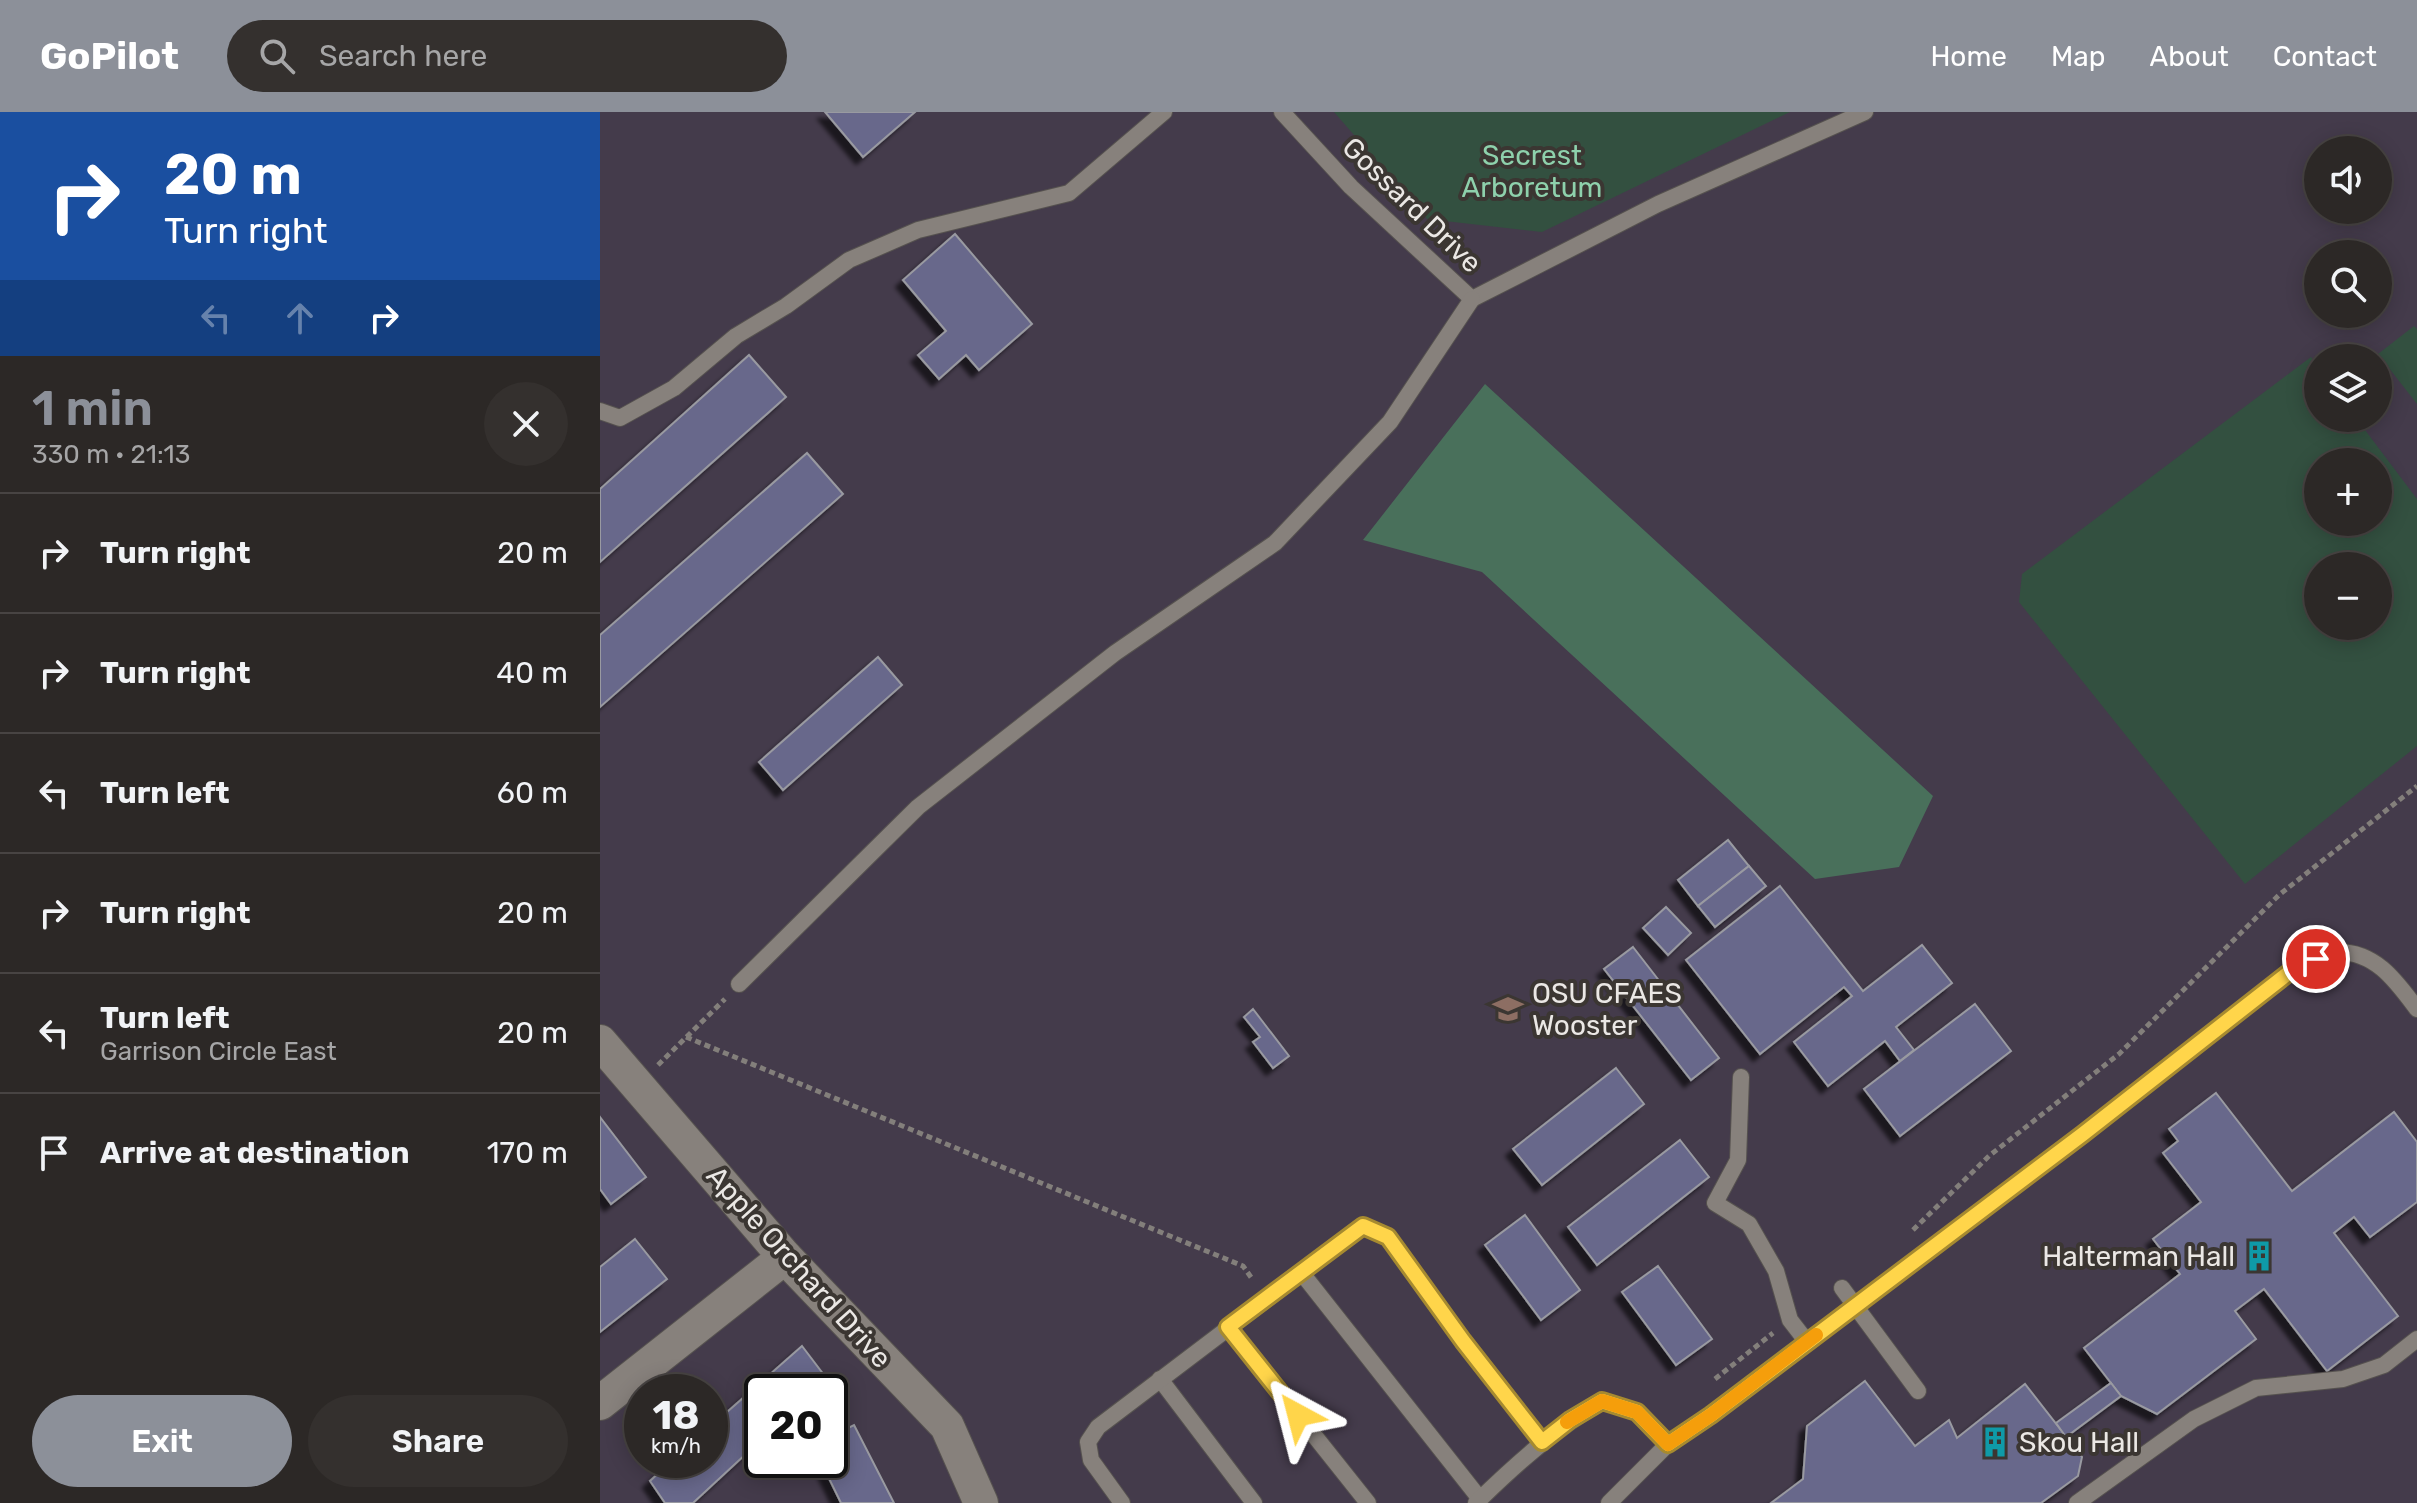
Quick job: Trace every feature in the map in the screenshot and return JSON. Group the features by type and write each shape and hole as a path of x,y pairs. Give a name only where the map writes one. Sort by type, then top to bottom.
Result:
{"street":[{"name":"Apple Orchard Drive","path":"600,1042 785,1257 947,1426 981,1503"},
{"path":"600,1403 785,1257"}],"lane":[{"path":"600,411 620,418 674,388 736,336 786,306 849,260 918,230 1069,193 1164,112"},
{"name":"Gossard Drive","path":"1282,112 1351,187 1472,299 1658,204 1865,112"},
{"path":"739,984 918,807 1115,653 1275,543 1390,422 1472,299"},
{"path":"1609,1503 1668,1444 1711,1415 2083,1134 2296,967 2336,951 2371,958 2398,983 2417,1009"},
{"path":"1741,1077 1738,1160 1715,1203 1749,1224 1776,1271 1790,1320 1807,1342"},
{"path":"1122,1503 1091,1460 1088,1442 1098,1427 1363,1226 1388,1237 1463,1341 1542,1442"},
{"path":"1301,1272 1478,1501 1542,1442 1602,1401 1637,1412 1668,1444"},
{"path":"1842,1288 1918,1391"},
{"path":"1228,1327 1368,1503"},
{"path":"2077,1503 2194,1419 2256,1388 2343,1379 2384,1365 2417,1339"},
{"path":"1160,1379 1254,1503"}],"path":[{"path":"1901,1239 1989,1156 2119,1054 2279,895 2417,786"},
{"path":"638,1086 739,984"},
{"path":"686,1037 1243,1266 1267,1298"},
{"path":"1714,1380 1790,1320"}],"shaded area":[{"name":"OSU CFAES Wooster","path":"600,112 2417,112 2417,1503 600,1503"}],"green space":[{"name":"Secrest Arboretum","path":"1334,112 1790,112 1542,232 1427,219"},
{"path":"2414,326 2417,329 2417,404 2392,372 2391,344"},
{"path":"2304,362 2304,432 2367,432 2379,448 2304,448 2304,536 2392,536 2392,466 2417,499 2417,746 2245,884 2019,602 2022,574"},
{"path":"1485,384 1933,796 1899,867 1815,879 1482,572 1363,540"}],"building":[{"path":"825,112 915,112 863,157"},
{"path":"955,234 1032,324 979,370 966,355 939,379 918,355 946,331 903,280"},
{"path":"749,355 786,397 600,562 600,489"},
{"path":"807,453 843,494 600,707 600,635"},
{"path":"878,657 902,685 783,790 759,762"},
{"path":"1728,840 1749,866 1698,906 1678,880"},
{"path":"1749,866 1766,886 1715,927 1698,906"},
{"path":"1780,886 1863,991 1922,945 1952,983 1896,1027 1914,1050 1900,1061 1885,1041 1828,1086 1794,1042 1852,996 1844,987 1760,1054 1686,960"},
{"path":"1666,907 1691,933 1668,955 1643,928"},
{"path":"1633,947 1719,1058 1691,1080 1604,969"},
{"path":"1975,1004 2011,1051 1900,1136 1864,1089"},
{"path":"1253,1009 1289,1056 1273,1068 1253,1042 1260,1037 1244,1017"},
{"path":"1616,1068 1644,1104 1542,1185 1513,1149"},
{"name":"Halterman Hall","path":"2216,1093 2292,1191 2394,1112 2417,1142 2417,1202 2370,1237 2354,1217 2334,1233 2398,1316 2327,1371 2264,1289 2235,1311 2256,1339 2157,1414 2121,1396 2084,1348 2180,1274 2153,1239 2201,1202 2163,1153 2178,1141 2169,1129"},
{"path":"600,1117 646,1177 611,1204 600,1189"},
{"path":"1680,1140 1709,1177 1597,1265 1568,1227"},
{"path":"1525,1215 1580,1290 1541,1320 1485,1245"},
{"path":"635,1239 667,1279 600,1332 600,1267"},
{"path":"1658,1266 1712,1339 1676,1365 1622,1292"},
{"path":"802,1346 823,1374 770,1374"},
{"name":"Skou Hall","path":"1865,1381 1915,1446 1949,1420 1957,1438 2025,1384 2082,1457 2078,1476 2041,1503 1771,1503 1803,1479 1807,1426"},
{"path":"2111,1383 2121,1396 2066,1437 2056,1423"},
{"path":"744,1397 744,1456 728,1471 728,1411"},
{"path":"854,1425 894,1503 841,1503 829,1478 848,1478 848,1428"},
{"path":"653,1478 720,1478 693,1503 665,1503 650,1481"}],"slow traffic":[{"path":"1567,1422 1602,1401 1637,1412 1668,1444 1816,1335"}],"place":[{"name":"OSU CFAES Wooster","path":"1508,1009"},
{"name":"Halterman Hall","path":"2259,1256"},
{"name":"Skou Hall","path":"1995,1442"}],"route":[{"path":"1298,1415 1228,1327 1363,1226 1388,1237 1463,1341 1542,1442 1602,1401 1637,1412 1668,1444 1711,1415 2083,1134 2296,967 2316,959"}]}
